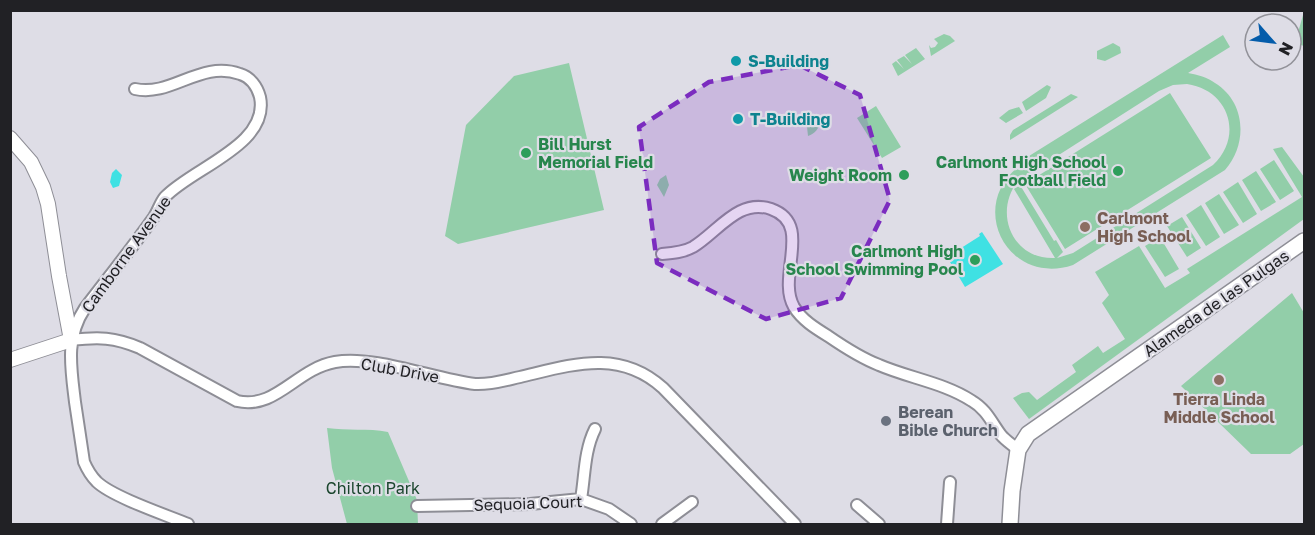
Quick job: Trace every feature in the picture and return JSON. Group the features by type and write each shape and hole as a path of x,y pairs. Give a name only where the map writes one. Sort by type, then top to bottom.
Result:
{"main road":[{"name":"Alameda de las Pulgas","path":"1018,450 1029,434 1305,241"},
{"path":"1010,525 1018,450"}],"street":[{"name":"Camborne Avenue","path":"71,340 77,321 85,308 155,216 166,197 249,136 259,117 258,90 253,82 238,73 222,70 204,72 152,90 135,89"},
{"path":"10,138 31,162 48,204 71,340 70,360 84,462 94,480 108,490 188,525"},
{"path":"662,254 693,247 736,214 749,207 757,206 775,211 788,221 793,233 788,286 793,306 806,321 867,360 973,401 984,410 1003,437 1018,450"},
{"name":"Club Drive","path":"71,340 106,338 128,343 223,394 243,402 267,399 312,370 349,361 475,384 507,380 594,362 622,366 639,372 658,384 795,525"},
{"path":"10,360 71,340"},
{"path":"581,499 588,446 595,429"},
{"path":"947,525 950,483"},
{"name":"Sequoia Court","path":"417,506 530,504 581,499 609,508 632,525"},
{"path":"662,525 692,502"},
{"path":"857,505 879,525"}],"highlighted area":[{"path":"799,65 860,95 890,200 841,298 766,319 657,263 639,127 709,82"}],"green space":[{"path":"1303,15 1304,16 1303,46"},
{"path":"944,34 955,41 931,56 929,45 931,48 935,47 938,43 934,39"},
{"path":"1223,35 1230,47 1188,73 1212,81 1233,101 1238,112 1240,136 1238,148 1232,160 1225,170 1073,265 1050,269 1029,264 1013,253 1001,238 996,219 997,200 1005,181 1022,164 1021,161","holes":["1187,84 1213,95 1222,105 1229,128 1228,141 1223,153 1213,165 1073,253 1057,258 1063,252 1020,185 1014,189 1055,258 1040,257 1018,243 1007,220 1007,206 1011,193 1018,181 1159,91 1173,85"]},
{"path":"1113,43 1120,47 1121,53 1105,61 1097,59 1097,51"},
{"path":"916,48 925,59 898,76 892,64 896,61 904,69 897,60 904,56 912,64 905,55"},
{"name":"Bill Hurst Memorial Field","path":"569,63 604,210 458,244 445,236 466,125 514,76"},
{"path":"1047,85 1051,87 1046,98 1026,111 1022,102"},
{"name":"Carlmont High School Football Field","path":"1170,93 1211,158 1065,249 1025,184"},
{"path":"1071,94 1078,97 1010,140 1013,130"},
{"path":"876,106 901,147 882,158 857,118"},
{"path":"1019,107 1023,113 1006,123 999,118 1009,110"},
{"path":"815,117 821,121 820,124 815,132 808,136 807,127"},
{"path":"1282,147 1304,177 1304,219 1029,419 1013,398 1029,392 1037,400 1076,372 1072,365 1098,346 1103,353 1125,339 1102,303 1109,295 1095,272 1139,246 1165,288 1190,273 1187,269 1302,197 1273,149"},
{"path":"1274,160 1294,191 1280,200 1260,169"},
{"path":"1256,171 1276,202 1261,211 1242,180"},
{"path":"666,175 669,185 664,197 657,185"},
{"path":"1238,182 1257,214 1243,223 1223,192"},
{"path":"1219,194 1239,225 1224,234 1205,203"},
{"path":"1201,205 1220,237 1206,246 1186,215"},
{"path":"1182,217 1201,248 1187,257 1167,226"},
{"path":"1160,237 1179,269 1165,277 1145,246"},
{"path":"1292,293 1304,313 1304,444 1290,454 1251,454 1181,386"},
{"name":"Chilton Park","path":"327,428 388,432 417,500 418,524 347,524 332,468"}],"water":[{"path":"116,169 122,175 119,186 113,188 110,182 112,173"},
{"name":"Carlmont High School Swimming Pool","path":"982,232 1003,264 965,287 947,257 980,236"}],"place":[{"name":"S-Building","path":"736,61"},
{"name":"T-Building","path":"738,119"},
{"name":"Bill Hurst Memorial Field","path":"526,153"},
{"name":"Carlmont High School Football Field","path":"1118,171"},
{"name":"Weight Room","path":"904,175"},
{"name":"Carlmont High School","path":"1085,227"},
{"name":"Carlmont High School Swimming Pool","path":"975,260"},
{"name":"Tierra Linda Middle School","path":"1219,380"},
{"name":"Berean Bible Church","path":"886,421"}]}
